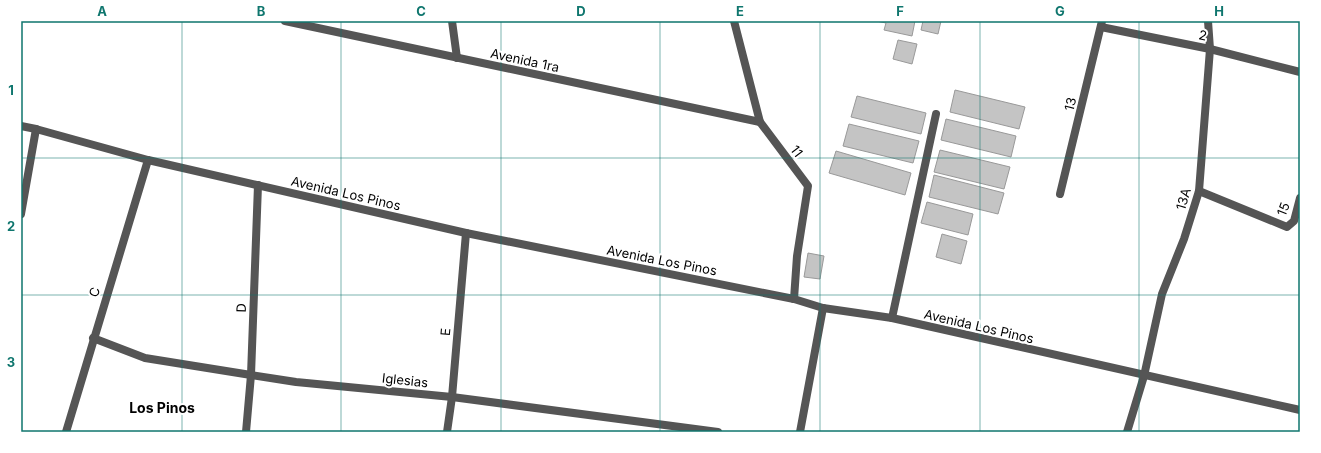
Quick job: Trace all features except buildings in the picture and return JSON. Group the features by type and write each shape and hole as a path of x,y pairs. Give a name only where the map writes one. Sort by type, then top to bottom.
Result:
{"street":[{"name":"Avenida 1ra","path":"285,21 760,122"},
{"path":"452,21 457,58"},
{"name":"11","path":"734,21 760,122 808,186 797,256 794,299"},
{"name":"13A","path":"1144,376 1162,294 1184,239 1199,191 1210,49 1208,21"},
{"name":"2","path":"1101,24 1210,49 1300,72"},
{"name":"13","path":"1060,194 1101,24"},
{"path":"892,318 936,114"},
{"name":"Avenida Los Pinos","path":"21,126 148,160 466,233 794,299 823,308 892,318 1300,410"},
{"path":"21,214 36,129"},
{"name":"C","path":"66,432 93,338 148,160"},
{"name":"D","path":"246,432 251,375 258,185"},
{"name":"15","path":"1199,191 1287,227 1294,221 1300,198"},
{"name":"E","path":"447,432 452,397 466,233"},
{"path":"800,432 823,308"},
{"name":"Iglesias","path":"93,338 145,358 296,382 452,397 718,432"},
{"path":"1128,432 1144,376"}],"district":[{"name":"Los Pinos","path":"162,408"}]}
